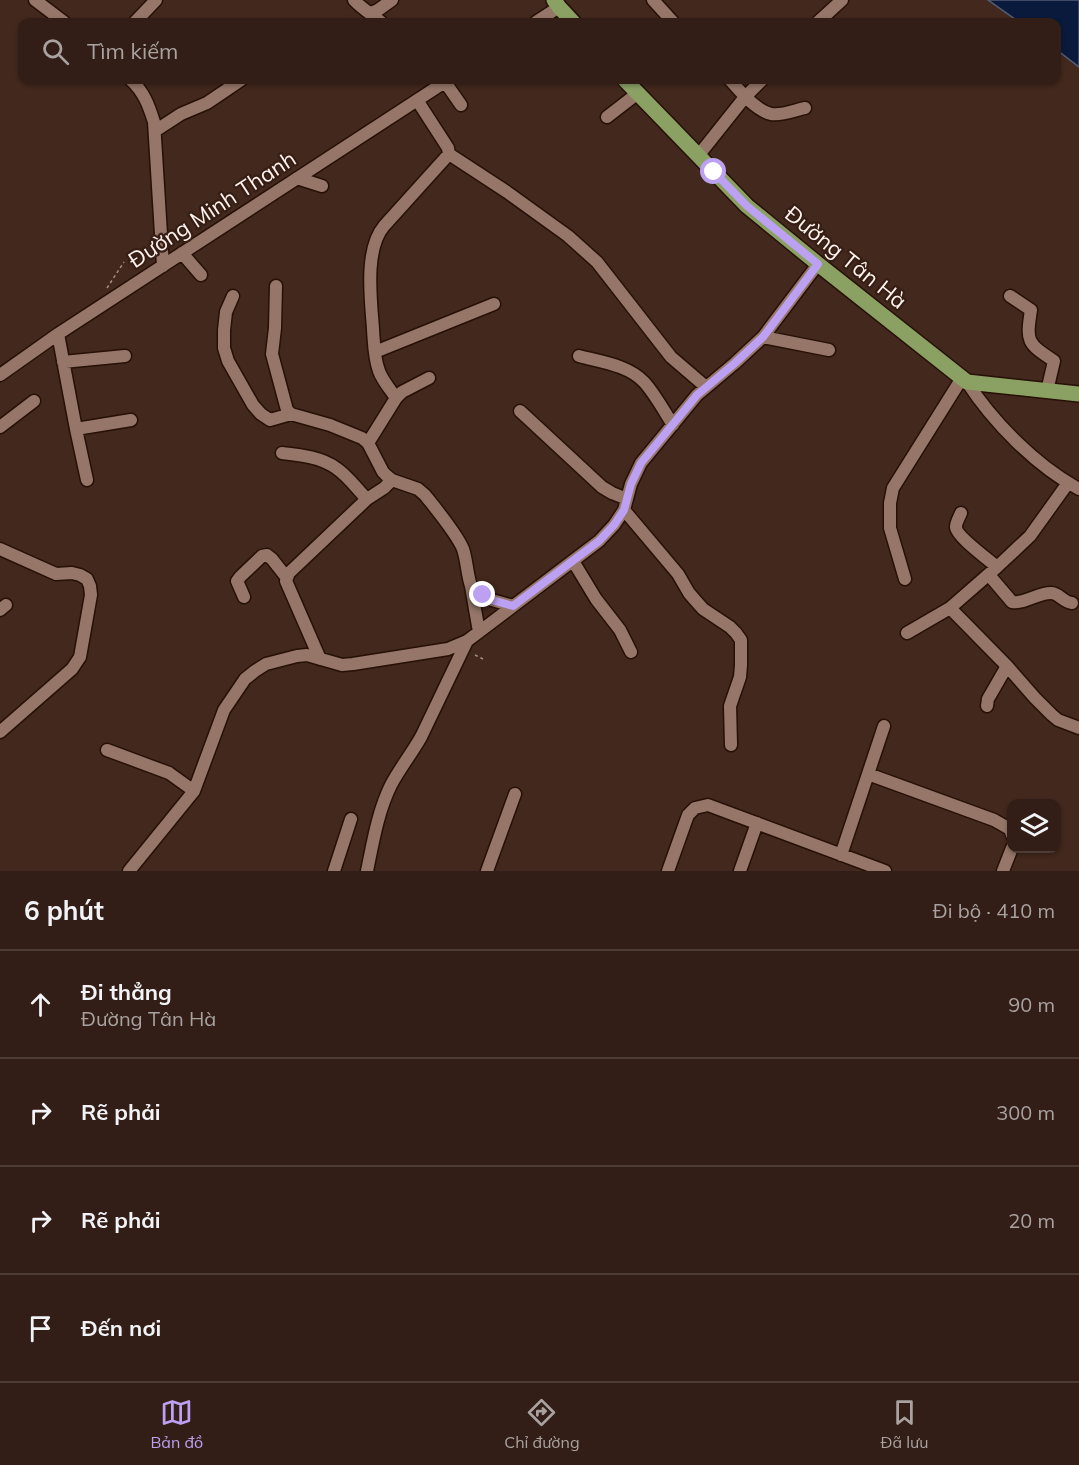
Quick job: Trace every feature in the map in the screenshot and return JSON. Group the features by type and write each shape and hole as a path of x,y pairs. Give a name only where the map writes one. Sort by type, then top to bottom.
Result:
{"main road":[{"path":"557,4 569,18"},
{"name":"Đường Tân Hà","path":"630,84 747,206 965,380"},
{"path":"965,380 1079,394"}],"street":[{"path":"35,0 59,18"},
{"path":"139,18 156,0"},
{"path":"354,0 362,9 377,18"},
{"path":"371,13 392,0"},
{"path":"653,0 669,18"},
{"path":"822,18 842,0"},
{"path":"541,18 557,4"},
{"path":"136,84 147,100 154,122 163,266"},
{"path":"154,131 181,114 207,103 235,84"},
{"path":"449,84 461,105"},
{"path":"734,84 745,97 769,113 790,112 805,108"},
{"path":"698,156 758,84"},
{"name":"Đường Minh Thanh","path":"0,375 58,334 417,100 430,85"},
{"path":"607,117 638,93"},
{"path":"417,100 448,148 449,154 507,192 568,236 590,255 671,357 706,387"},
{"path":"396,398 380,375 376,361 369,283 375,240 377,233 449,154"},
{"path":"297,178 322,186"},
{"path":"182,253 201,275"},
{"path":"129,871 194,791 224,710 245,679 266,664 297,656 307,655 342,665 448,649 467,641 599,541 614,525 625,505 635,473 641,463 697,395 763,337 818,264"},
{"path":"276,286 272,354 287,410 291,414 330,425 362,438 368,443 383,472 392,480 418,489 425,495 460,543 479,632"},
{"path":"233,296 226,312 224,330 224,348 228,361 253,405 261,414 270,420 291,414"},
{"path":"1010,296 1031,310 1028,333 1033,347 1054,361 1047,391"},
{"path":"375,352 494,304"},
{"path":"58,334 87,480"},
{"path":"763,337 829,350"},
{"path":"63,362 125,356"},
{"path":"579,357 624,369 645,382 673,425"},
{"path":"368,443 396,398 402,392 429,378"},
{"path":"905,579 890,528 890,503 893,488 965,380 981,403 1007,432 1042,464 1073,486 1030,536 993,571 950,608 907,633"},
{"path":"0,427 34,401"},
{"path":"520,411 602,487 625,505 695,600 730,627 741,640 740,677 730,706 730,745"},
{"path":"76,429 130,420"},
{"path":"282,453 314,458 332,466 367,499"},
{"path":"320,659 286,581 289,573 367,499 392,480"},
{"path":"961,513 955,525 957,532 993,571 1012,602 1053,592 1067,603 1072,603"},
{"path":"0,549 56,574 80,574 87,579 91,595 80,657 72,669 0,732"},
{"path":"244,597 237,581 262,556 267,555 272,559 287,578"},
{"path":"573,561 596,599 620,630 631,652"},
{"path":"471,586 492,600 513,606"},
{"path":"950,608 1052,715 1058,720 1079,728"},
{"path":"367,871 378,819 390,787 421,737 467,641"},
{"path":"987,706 988,699 1007,666"},
{"path":"841,855 884,726"},
{"path":"107,750 169,773 194,791"},
{"path":"868,774 994,820 1007,827"},
{"path":"487,871 515,794"},
{"path":"668,871 688,815 695,808 708,805 885,871"},
{"path":"334,871 351,819"},
{"path":"740,871 757,823"},
{"path":"1003,871 1009,853"}],"water":[{"path":"988,0 1079,0 1079,67 1061,53 1061,18 1013,18"}],"route":[{"path":"483,595 513,606 599,541 624,510 631,484 641,463 697,395 763,337 818,264 747,206 714,172"}]}
